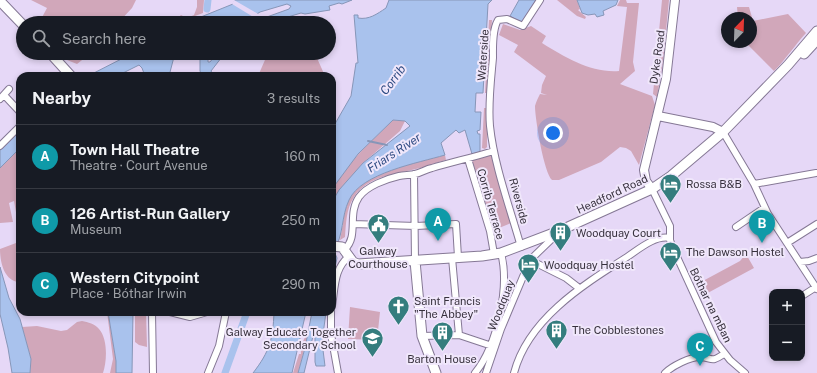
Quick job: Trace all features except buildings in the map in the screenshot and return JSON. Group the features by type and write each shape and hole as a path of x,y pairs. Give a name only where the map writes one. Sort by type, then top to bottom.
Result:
{"main road":[{"path":"0,1 16,18"},
{"name":"Headford Road","path":"341,249 353,262 358,264 497,254 521,247 652,189 682,168 743,113 817,31"},
{"name":"Headford Road","path":"743,113 749,110 817,40"},
{"path":"56,60 67,72"},
{"path":"415,261 422,336 436,373"}],"street":[{"name":"Waterside","path":"497,160 490,125 495,26 500,19 506,19 523,26 540,0"},
{"name":"Dyke Road","path":"652,189 646,181 644,170 658,116 670,53 675,0"},
{"path":"9,89 2,97 16,109"},
{"path":"658,116 713,127 723,132 754,184 764,208 816,288 805,294"},
{"path":"0,146 16,130"},
{"path":"336,281 338,269 341,263 341,249 349,244 353,224 353,210 364,192 392,178 414,174 430,168 494,151"},
{"name":"Corrib Terrace","path":"468,159 497,254"},
{"name":"Riverside","path":"497,160 521,247"},
{"path":"754,184 816,173"},
{"path":"414,174 416,226 414,232 415,261"},
{"name":"Bóthar na mBan","path":"652,189 670,226 670,238 709,327 724,354 745,373"},
{"path":"736,227 764,208"},
{"path":"353,224 416,226 456,224 455,258 459,335"},
{"path":"787,243 817,224"},
{"name":"Woodquay","path":"475,373 492,346 530,260 559,231"},
{"path":"514,373 522,351 535,331 579,288 662,236 670,238"},
{"name":"Woodquay","path":"486,373 500,313 504,266 497,254"},
{"path":"800,262 817,258"},
{"path":"530,260 566,278 579,288"},
{"path":"152,316 152,373"},
{"path":"208,373 219,346 225,316"},
{"path":"331,316 331,334 338,373"},
{"path":"422,336 459,335 492,346"},
{"path":"664,373 674,366 695,358 712,360 724,354"}],"shaded area":[{"path":"31,0 136,0 132,8 125,16 43,16 47,8"},
{"path":"197,0 204,0 203,13 192,16 194,15 197,7"},
{"path":"557,0 577,0 580,9 578,10 586,17 585,19 577,16"},
{"path":"620,0 626,0 627,3 639,3 633,62 635,71 620,84 652,96 655,105 639,165 631,151 620,147 601,162 559,180 552,180 543,157 538,133 535,106 540,94 547,95 541,93 542,85 546,76 514,52 518,45 499,35 503,24 520,30 531,26 546,36 542,43 560,54 599,70 619,71 627,7 617,6"},
{"path":"662,0 669,0 663,61 657,97 653,94"},
{"path":"737,7 749,7 750,12 737,12"},
{"path":"788,14 806,33 774,71 751,48 757,48 757,20"},
{"path":"489,20 492,20 488,93 485,93"},
{"path":"67,60 82,60 77,64"},
{"path":"265,60 318,60 323,72 260,72"},
{"path":"484,108 487,108 487,147 485,149 482,148"},
{"path":"393,120 405,121 400,131 363,163 336,197 336,182 349,164"},
{"path":"16,152 16,212 14,201 9,203 13,222 0,223 0,168"},
{"path":"445,155 446,160 384,176 367,184 354,197 349,206 345,237 340,240 346,208 350,198 357,189 367,181 379,175 407,165"},
{"path":"493,155 511,223 499,228 496,235 472,160"},
{"path":"16,243 16,282 9,278 4,270 0,249"},
{"path":"746,254 754,268 704,295 701,282 740,261"},
{"path":"350,307 380,312 377,340 348,339"},
{"path":"108,316 116,361 116,373 110,373 113,359"},
{"path":"135,316 146,316 147,347 139,345 135,342"},
{"path":"82,321 96,326 102,333 106,350 103,373 30,373 31,359 22,327 37,326 61,331 67,330 77,322"},
{"path":"309,332 298,373 293,373 299,354 301,354 303,342"}],"water":[{"path":"235,0 352,0 342,4 339,3 329,6 330,10 305,14 301,13 291,16 270,16 289,9 291,6 287,4 260,12 254,16 203,16 233,4"},
{"path":"389,0 492,0 488,4 483,93 476,93 475,112 481,112 480,130 477,131 478,134 480,134 480,152 472,154 465,130 459,133 456,130 441,143 445,155 391,170 365,183 355,191 346,206 336,247 336,195 339,190 363,163 410,126 405,121 393,120 358,154 336,184 336,122 351,96 356,63 358,63 354,15 358,15 358,18 366,18 373,16 386,8"},
{"path":"519,0 536,0 522,23 510,16"},
{"path":"577,0 618,0 616,5 603,11 604,15 597,17 595,14 588,15 582,13"},
{"path":"119,60 173,60 170,72 144,72 139,65 125,72 96,72"},
{"path":"200,60 208,60 208,62 210,62 212,60 220,60 212,72 200,71"},
{"path":"16,133 16,152 0,168 0,149"},
{"path":"0,267 9,298 16,311 16,316 18,316 20,319 31,359 30,373 12,373 0,314"},
{"path":"109,316 133,316 132,373 116,373 116,361"},
{"path":"274,316 305,316 292,373 253,373 267,351 273,330"},
{"path":"311,316 325,316 322,342 325,366 316,366 315,328 304,373 298,373"}],"pier":[{"path":"234,0 260,15 252,16 232,4"}],"waterway":[{"path":"207,9 208,0"},
{"name":"Friars River","path":"368,141 387,145"},
{"path":"225,373 246,316"}],"place":[{"name":"Rossa B&B","path":"670,204"},
{"name":"Town Hall Theatre","path":"438,241"},
{"name":"126 Artist-Run Gallery","path":"762,243"},
{"name":"Galway Courthouse","path":"378,244"},
{"name":"Woodquay Court","path":"560,252"},
{"name":"The Dawson Hostel","path":"671,272"},
{"name":"Woodquay Hostel","path":"529,284"},
{"name":"Saint Francis \"The Abbey\"","path":"398,326"},
{"name":"The Cobblestones","path":"557,350"},
{"name":"Barton House","path":"442,352"},
{"name":"Galway Educate Together Secondary School","path":"372,358"},
{"name":"Western Citypoint","path":"700,366"}],"water label":[{"name":"Corrib","path":"393,80"}]}
